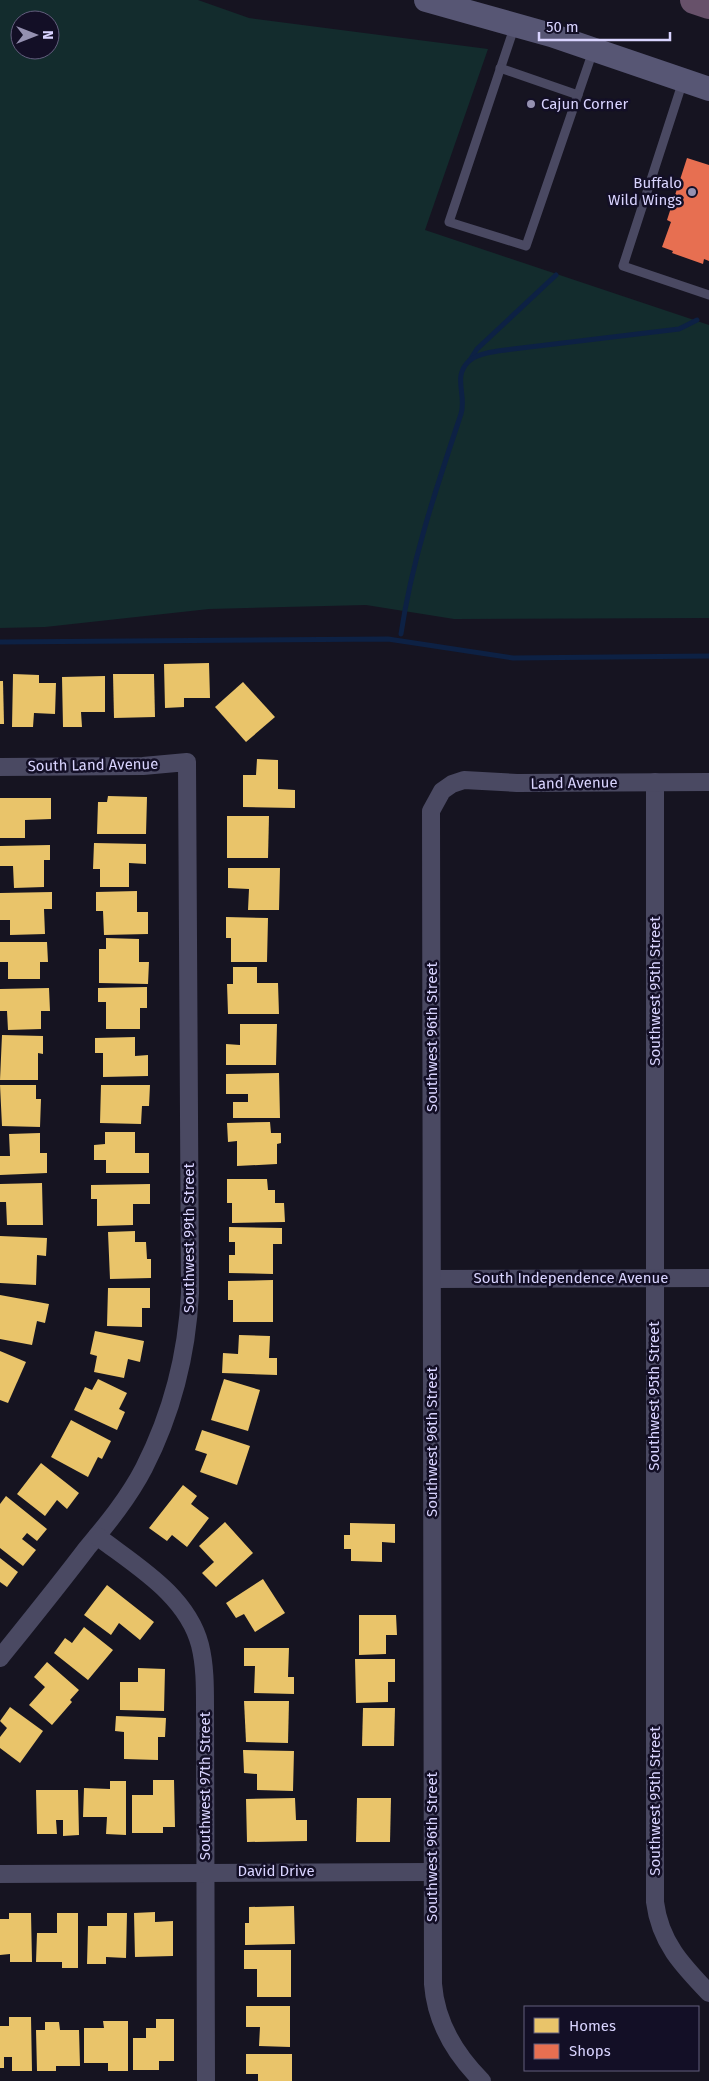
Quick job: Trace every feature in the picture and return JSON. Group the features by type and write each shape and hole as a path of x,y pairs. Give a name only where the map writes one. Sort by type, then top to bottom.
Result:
{"highway":[{"path":"694,0 709,5"}],"main road":[{"path":"426,0 515,24 709,89"}],"street":[{"name":"South Land Avenue","path":"0,767 143,766 187,762"},
{"name":"Southwest 99th Street","path":"0,1658 97,1536 131,1489 159,1434 176,1386 189,1320 187,762"},
{"name":"Land Avenue","path":"442,791 452,784 464,780 517,783 709,782"},
{"name":"Southwest 95th Street","path":"655,782 655,1902 661,1932 671,1951 709,1993"},
{"name":"Southwest 96th Street","path":"442,791 434,803 430,821 432,1279 431,1872 433,1984 436,2008 452,2045 482,2081"},
{"name":"South Independence Avenue","path":"432,1279 709,1278"},
{"name":"Southwest 97th Street","path":"97,1536 162,1586 182,1607 200,1645 204,1669 206,2081"},
{"name":"David Drive","path":"0,1874 206,1871 431,1872"}],"lane":[{"path":"515,24 449,222 526,246 593,50"},
{"path":"500,68 578,95"},
{"path":"683,81 623,266 709,295"}],"green space":[{"path":"0,0 198,0 249,18 488,49 425,230 709,325 709,618 454,619 366,605 209,609 45,627 0,628"}],"building: Homes":[{"path":"209,663 210,698 184,698 184,707 165,708 164,664"},
{"path":"13,674 39,675 39,683 56,683 55,714 34,713 33,727 12,727"},
{"path":"113,674 154,674 155,717 114,718"},
{"path":"105,676 105,712 81,712 82,727 63,727 62,677"},
{"path":"0,681 3,681 4,724 0,724"},
{"path":"243,682 275,717 246,742 215,707"},
{"path":"257,759 278,760 278,789 295,790 295,808 243,807 243,775 256,775"},
{"path":"108,796 147,797 146,834 97,834 98,802 107,802"},
{"path":"0,798 51,798 51,819 25,820 25,838 0,838"},
{"path":"227,816 269,816 268,858 227,858"},
{"path":"94,843 146,844 146,864 129,863 129,887 100,887 100,869 93,869"},
{"path":"50,845 50,860 44,860 44,887 14,888 13,866 0,866 0,846"},
{"path":"228,868 280,868 279,910 248,910 249,889 228,888"},
{"path":"137,891 137,912 148,912 148,934 104,935 103,911 96,911 96,892"},
{"path":"52,892 52,909 44,909 45,934 10,935 10,920 0,920 0,893"},
{"path":"226,917 268,918 267,962 231,962 231,938 226,938"},
{"path":"106,938 139,939 139,962 149,962 148,984 99,983 99,949 106,949"},
{"path":"0,942 47,942 48,962 40,962 40,979 8,979 8,962 0,962"},
{"path":"233,967 257,967 257,983 278,983 279,1014 228,1014 227,984 233,984"},
{"path":"147,987 147,1008 140,1008 140,1029 106,1029 106,1002 98,1002 98,988"},
{"path":"49,988 50,1011 41,1011 41,1029 8,1030 7,1011 0,1011 0,989"},
{"path":"240,1024 277,1024 276,1065 226,1065 226,1044 240,1045"},
{"path":"2,1035 43,1036 43,1054 38,1053 38,1080 0,1080"},
{"path":"135,1037 135,1056 148,1055 148,1076 103,1077 103,1053 95,1053 95,1038"},
{"path":"279,1073 280,1118 233,1118 233,1102 248,1102 248,1094 226,1094 226,1074"},
{"path":"0,1085 36,1085 36,1099 41,1099 40,1127 2,1126"},
{"path":"101,1085 150,1085 149,1106 142,1106 141,1124 100,1123"},
{"path":"270,1122 271,1133 281,1133 281,1143 277,1144 277,1164 237,1166 237,1141 228,1142 227,1123"},
{"path":"105,1132 135,1132 135,1153 149,1153 149,1173 106,1173 106,1160 94,1160 94,1145 105,1144"},
{"path":"40,1133 40,1153 47,1153 47,1173 0,1175 0,1156 10,1156 9,1134"},
{"path":"227,1179 267,1179 268,1190 275,1190 275,1203 284,1203 285,1222 232,1223 232,1203 227,1203"},
{"path":"42,1183 43,1225 7,1225 6,1202 0,1202 0,1184"},
{"path":"150,1184 150,1204 133,1204 133,1225 97,1226 97,1199 91,1199 91,1185"},
{"path":"229,1227 282,1228 282,1244 273,1244 273,1274 229,1273 229,1255 235,1255 235,1242 229,1242"},
{"path":"135,1231 135,1242 146,1242 147,1259 151,1259 151,1278 110,1279 108,1232"},
{"path":"0,1236 47,1238 46,1256 37,1255 36,1285 0,1283"},
{"path":"273,1280 273,1322 233,1322 233,1300 228,1300 228,1281"},
{"path":"108,1288 150,1288 150,1308 142,1308 142,1327 107,1326"},
{"path":"0,1295 49,1304 45,1323 37,1321 32,1345 0,1339"},
{"path":"95,1331 144,1341 140,1362 128,1359 124,1378 94,1372 97,1356 90,1354"},
{"path":"239,1335 270,1336 269,1358 277,1358 277,1375 222,1373 223,1353 238,1354"},
{"path":"0,1351 26,1362 8,1403 0,1400"},
{"path":"98,1379 127,1393 119,1409 125,1412 117,1430 74,1410 85,1387 92,1390"},
{"path":"224,1379 260,1390 248,1431 211,1420"},
{"path":"71,1420 111,1441 102,1459 98,1457 88,1477 51,1457"},
{"path":"202,1430 250,1446 237,1485 200,1472 207,1454 195,1450"},
{"path":"41,1463 79,1493 67,1509 57,1500 45,1516 17,1494"},
{"path":"183,1485 197,1496 191,1504 209,1518 187,1547 172,1535 167,1541 149,1528"},
{"path":"6,1496 47,1529 37,1541 27,1533 22,1539 36,1550 23,1566 0,1548 0,1504"},
{"path":"225,1522 253,1553 216,1587 202,1573 214,1562 199,1546"},
{"path":"350,1523 395,1524 395,1543 382,1542 382,1562 351,1561 351,1549 344,1549 344,1535 350,1535"},
{"path":"0,1558 18,1572 7,1587 0,1582"},
{"path":"263,1579 285,1613 255,1632 244,1614 236,1618 226,1603"},
{"path":"107,1585 154,1622 140,1640 119,1623 111,1635 84,1615"},
{"path":"359,1615 396,1615 397,1635 386,1635 386,1654 359,1655"},
{"path":"84,1627 113,1650 88,1680 54,1653 65,1638 72,1643"},
{"path":"244,1648 289,1648 288,1677 294,1677 294,1694 254,1693 255,1666 244,1666"},
{"path":"355,1659 395,1659 395,1682 388,1682 388,1702 356,1703"},
{"path":"47,1662 79,1690 70,1700 72,1702 52,1725 29,1705 45,1687 34,1677"},
{"path":"138,1668 165,1669 164,1711 120,1710 120,1682 138,1682"},
{"path":"244,1701 289,1701 288,1743 246,1742"},
{"path":"10,1707 43,1731 20,1763 0,1748 0,1737 7,1728 0,1721"},
{"path":"363,1708 395,1708 394,1746 362,1746"},
{"path":"116,1716 166,1718 165,1737 158,1737 158,1760 124,1759 124,1732 115,1731"},
{"path":"243,1750 294,1751 293,1791 257,1790 257,1774 244,1773"},
{"path":"153,1780 174,1780 175,1827 163,1827 163,1833 132,1833 132,1795 153,1795"},
{"path":"110,1781 126,1781 126,1835 106,1834 107,1817 83,1817 84,1788 110,1789"},
{"path":"36,1790 78,1790 79,1835 63,1836 63,1820 56,1820 57,1834 37,1834"},
{"path":"295,1798 296,1820 307,1820 307,1841 247,1842 246,1799"},
{"path":"357,1798 391,1798 390,1842 356,1842"},
{"path":"294,1906 295,1944 245,1945 245,1923 249,1923 249,1907"},
{"path":"155,1912 155,1922 173,1921 173,1956 135,1957 134,1913"},
{"path":"9,1913 31,1913 32,1962 10,1962 10,1954 0,1955 0,1919 9,1919"},
{"path":"57,1913 78,1913 78,1968 62,1968 62,1962 36,1962 37,1933 57,1933"},
{"path":"107,1913 127,1913 126,1958 106,1957 106,1964 87,1964 88,1926 107,1926"},
{"path":"244,1950 291,1950 291,1997 257,1997 257,1969 244,1969"},
{"path":"246,2006 290,2006 290,2047 259,2046 260,2027 246,2027"},
{"path":"9,2017 31,2017 32,2071 12,2071 12,2057 4,2057 4,2068 0,2068 0,2026 9,2026"},
{"path":"156,2019 174,2019 174,2061 159,2061 159,2070 133,2070 133,2038 146,2038 146,2028 156,2028"},
{"path":"103,2021 128,2021 128,2071 108,2071 108,2063 84,2063 84,2028 104,2028"},
{"path":"45,2022 59,2022 60,2030 79,2030 80,2066 56,2066 56,2071 37,2071 36,2030 45,2030"},
{"path":"246,2054 292,2054 292,2081 258,2081 258,2074 246,2074"}],"building: Shops":[{"name":"Buffalo Wild Wings","path":"687,158 709,165 709,261 704,259 703,264 672,253 673,251 662,247 671,222 667,220"}],"waterway":[{"path":"470,360 477,349 556,275"},
{"path":"401,634 418,550 461,414 461,373 469,361 478,356 496,351 679,329 697,320"},
{"path":"0,642 388,639 513,658 709,656"}],"place":[{"name":"Cajun Corner","path":"531,104"},
{"name":"Buffalo Wild Wings","path":"692,192"}]}
